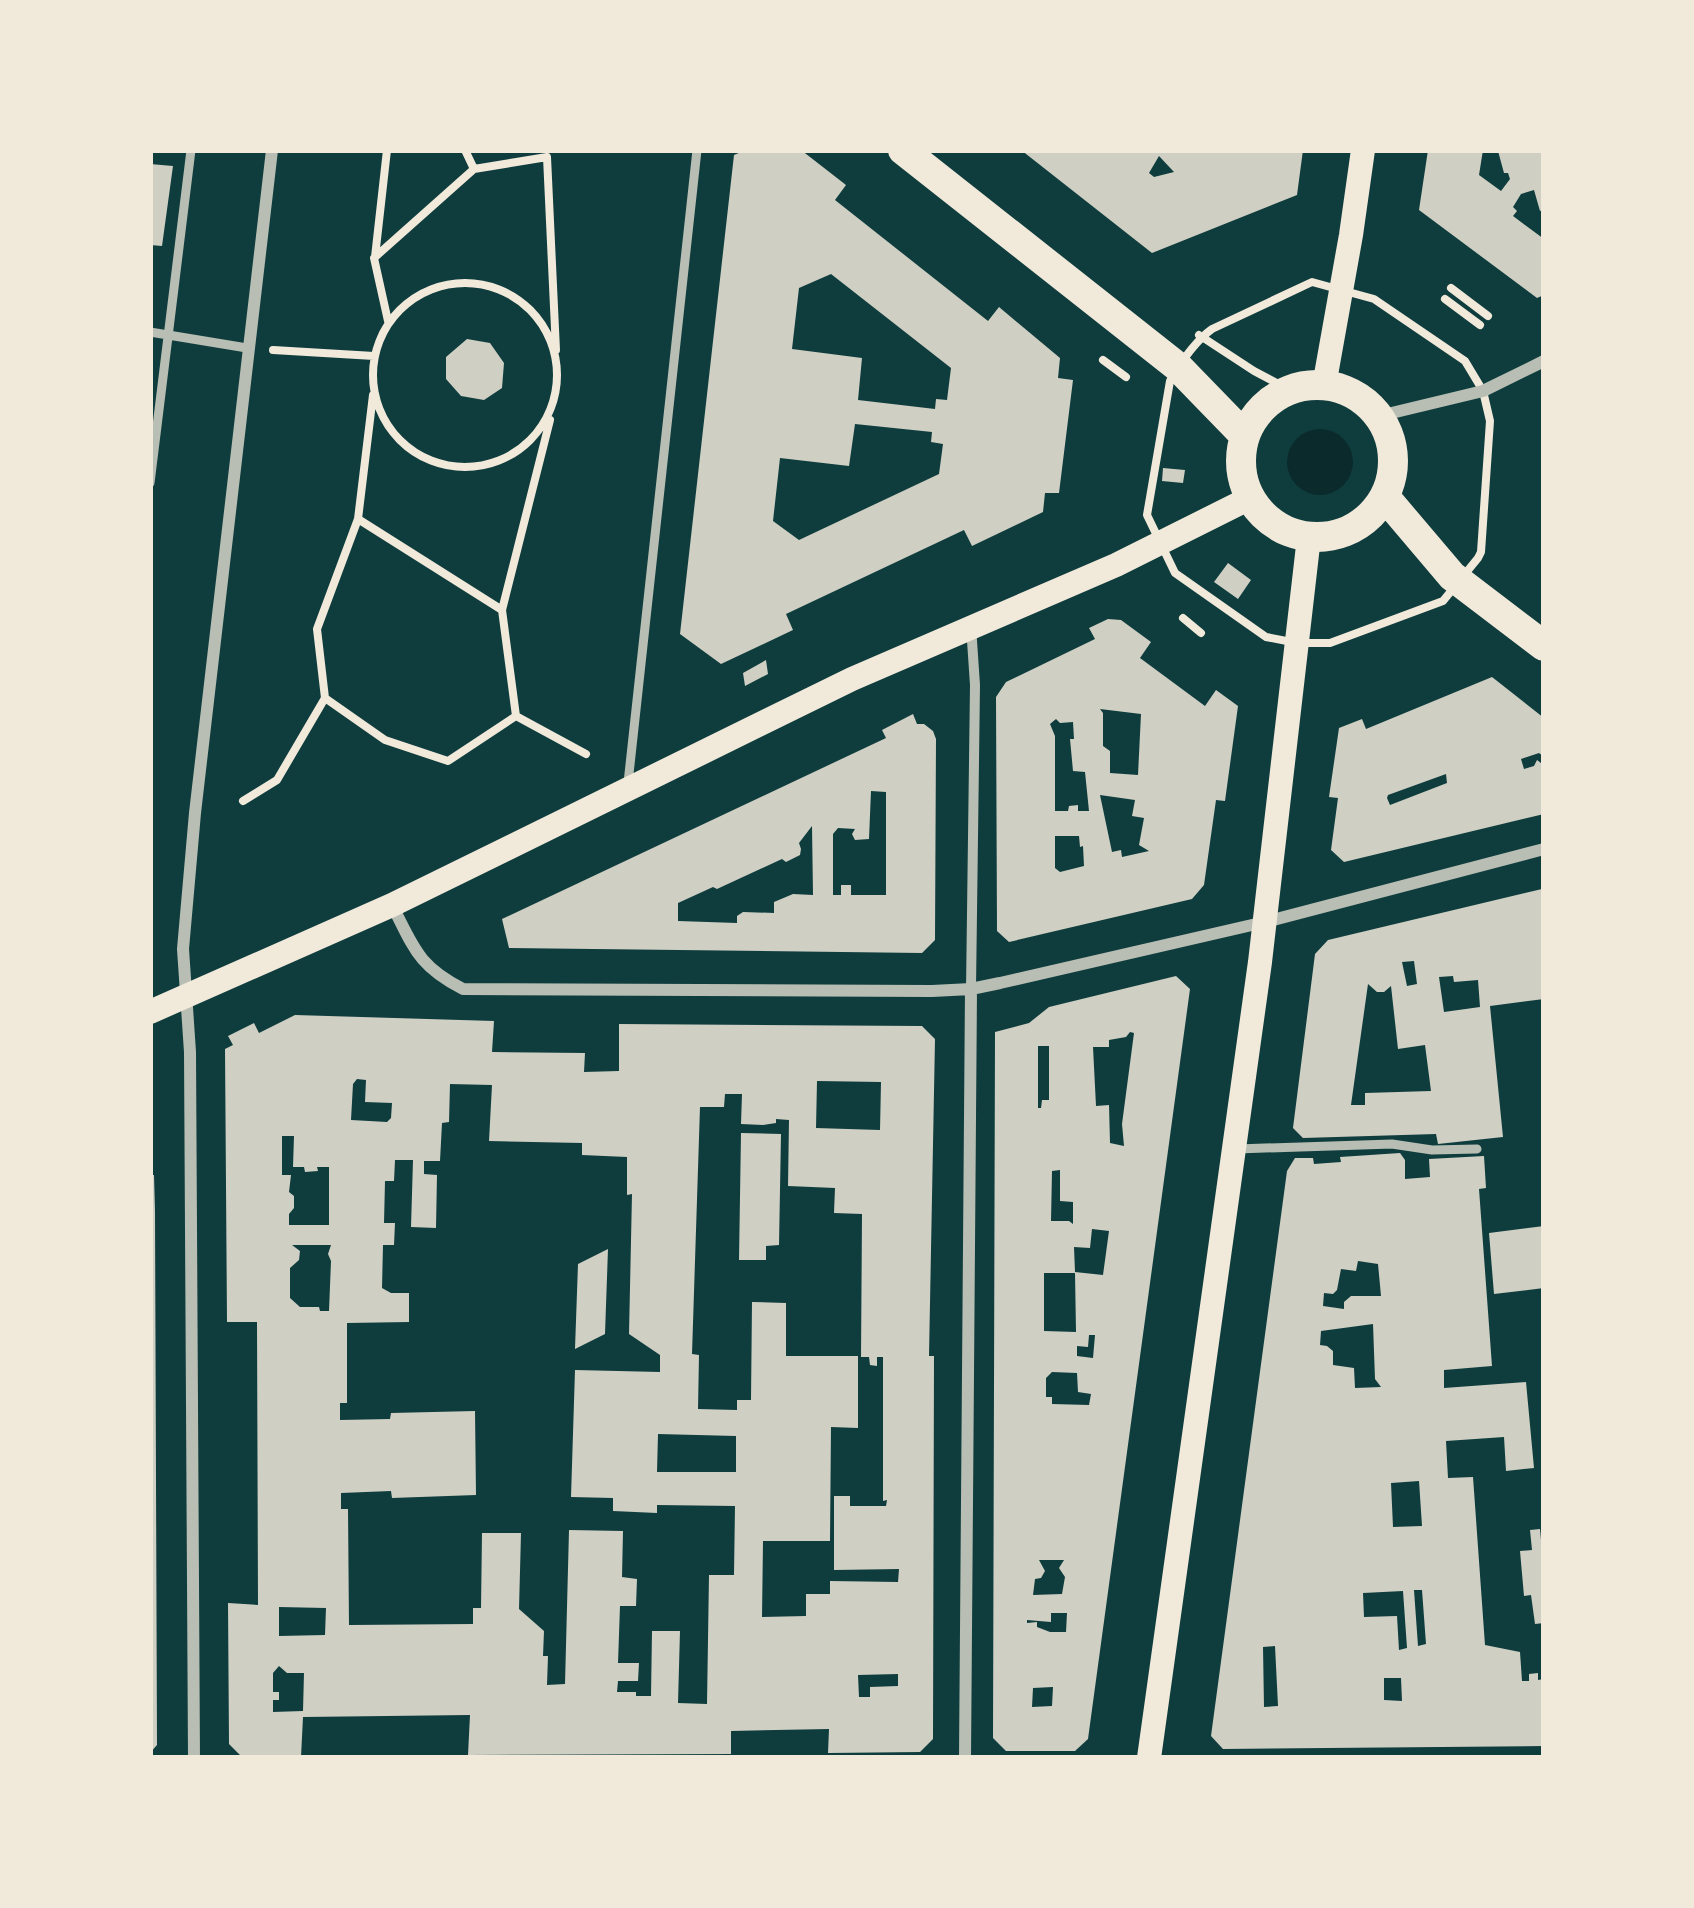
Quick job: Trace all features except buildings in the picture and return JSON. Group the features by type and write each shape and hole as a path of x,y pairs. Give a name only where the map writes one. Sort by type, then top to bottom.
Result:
{"main road":[{"path":"903,150 1178,367 1245,436"},
{"path":"1324,386 1363,150"},
{"path":"1324,386 1345,390 1364,401 1389,435 1394,456 1385,497 1352,530 1309,537 1284,530 1250,498 1241,457 1245,436 1265,406 1290,390 1324,386"},
{"path":"1385,497 1452,576 1544,646"},
{"path":"150,1012 392,905 852,679 1116,565 1250,498"},
{"path":"1149,1758 1236,1149 1309,537"}],"street":[{"path":"194,1758 190,1052 184,949 195,813 272,150"},
{"path":"1378,416 1483,391 1544,361"},
{"path":"965,1758 975,709 971,625"},
{"path":"392,905 418,955 437,976 463,989 932,992 971,989 1265,922 1544,849"}],"lane":[{"path":"150,483 191,150"},
{"path":"627,788 697,150"},
{"path":"150,332 247,348"},
{"path":"1236,1149 1392,1144 1432,1150 1477,1149"}],"path":[{"path":"387,150 374,258 388,323"},
{"path":"465,150 474,169"},
{"path":"374,258 474,169 548,154 558,377 502,610 516,716"},
{"path":"244,801 277,780 325,698 317,628 358,519 371,374 388,323 410,300 438,286 469,282 499,289 526,305 546,329 556,359"},
{"path":"1212,329 1312,282"},
{"path":"1451,288 1488,316"},
{"path":"1374,298 1465,361"},
{"path":"1445,299 1480,325"},
{"path":"1201,337 1290,390"},
{"path":"247,348 374,356"},
{"path":"1103,359 1126,377"},
{"path":"1147,515 1170,381"},
{"path":"373,392 384,422 404,447 432,463 464,469 495,464 523,448 544,425 556,395"},
{"path":"1478,558 1490,422"},
{"path":"358,519 502,610"},
{"path":"1175,573 1266,637"},
{"path":"1330,644 1443,601"},
{"path":"1183,618 1201,633"},
{"path":"325,698 385,740 448,761 516,716"},
{"path":"516,716 586,754"}],"water":[{"path":"1320,429 1343,439 1353,462 1343,485 1320,495 1297,485 1287,462 1297,439"}]}
